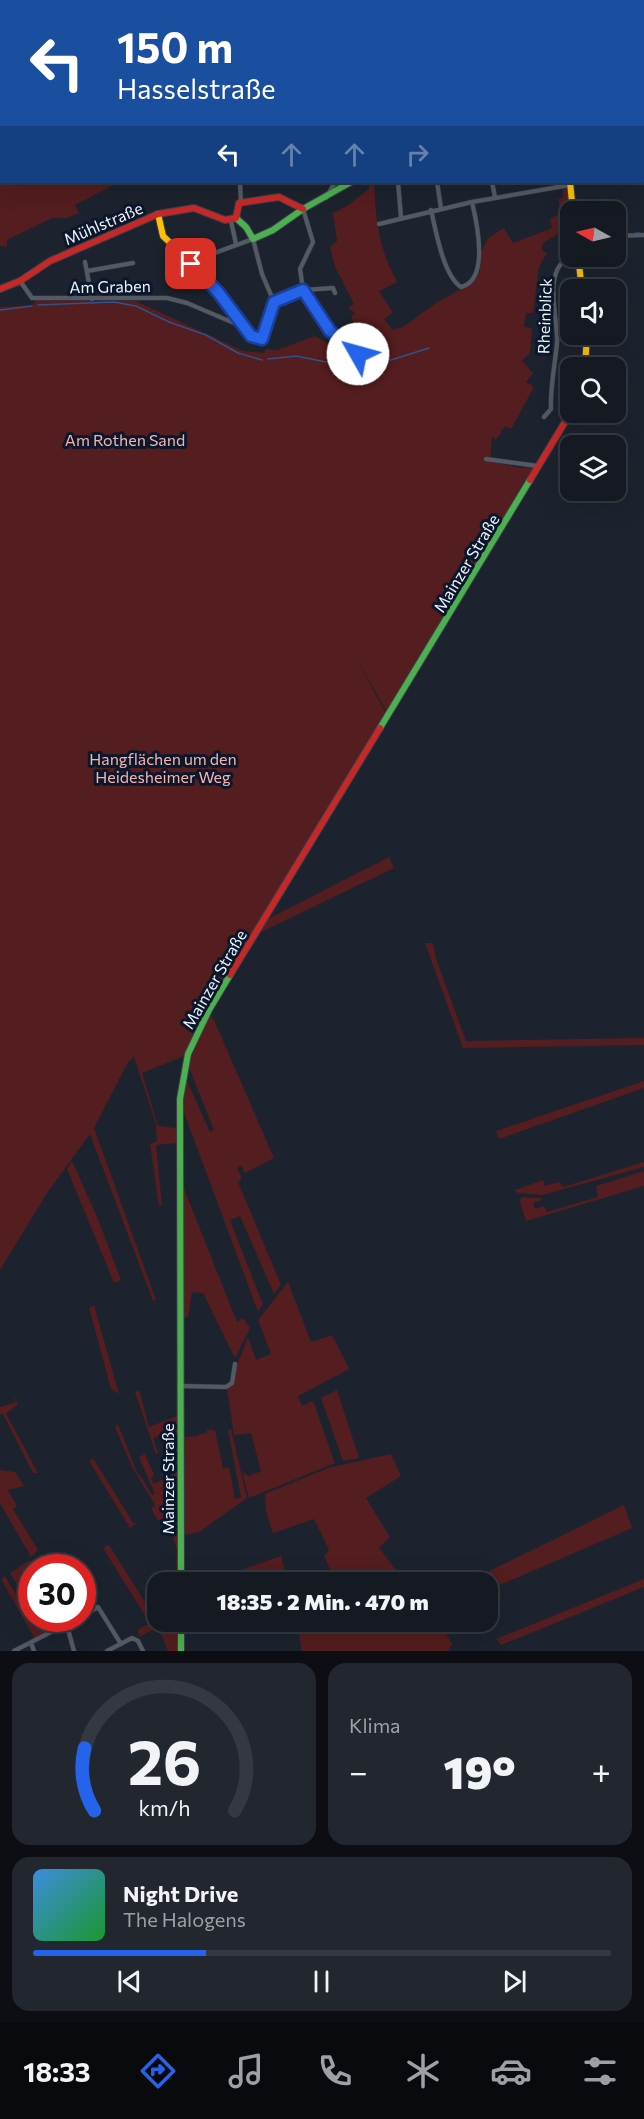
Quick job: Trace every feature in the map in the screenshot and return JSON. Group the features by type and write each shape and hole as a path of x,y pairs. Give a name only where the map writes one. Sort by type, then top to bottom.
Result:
{"main road":[{"path":"303,209 279,197 241,202 234,219 246,227 253,239 273,230 303,209 349,183"},
{"path":"570,183 572,201"},
{"name":"Mühlstraße","path":"0,289 20,281 50,261 158,214 198,209 223,220 234,219"},
{"path":"158,214 163,236 202,273 251,336 262,339 274,302 303,290"},
{"name":"Mainzer Straße","path":"181,1572 180,1099 186,1061 209,1010 541,466 565,423"},
{"path":"181,1632 181,1651"}],"street":[{"path":"240,183 241,202"},
{"path":"326,198 333,183"},
{"path":"398,183 401,218"},
{"path":"437,183 441,208"},
{"path":"492,183 495,197"},
{"path":"379,224 441,208 570,183"},
{"path":"432,210 447,265 456,283 461,287 473,281 477,271 478,231 472,202"},
{"path":"303,209 313,242 300,269 303,290 330,331 355,350 363,361"},
{"path":"234,219 236,244"},
{"path":"626,236 644,235"},
{"path":"209,255 253,239 265,284 274,302"},
{"path":"85,262 92,299"},
{"path":"87,271 133,263"},
{"name":"Rheinblick","path":"544,417 550,409 551,382 557,342 555,281 560,267"},
{"name":"Am Graben","path":"20,281 32,298 166,298 187,303 241,326"},
{"path":"303,290 333,288 335,293"},
{"path":"486,459 541,466"},
{"path":"181,1386 226,1387 232,1383 235,1364"},
{"path":"96,1607 98,1606 121,1644"},
{"path":"14,1651 54,1632"},
{"path":"69,1632 74,1651"},
{"path":"107,1651 135,1639 144,1651"},
{"path":"31,1643 34,1651"}],"green space":[{"path":"0,183 117,183 75,205 79,213 67,218 52,218 7,240 7,247 0,246"},
{"path":"369,183 374,183 379,234 397,282 379,291 393,313 384,319 392,330 403,327 436,303 474,282 480,270 480,255 488,238 504,228 513,243 552,228 550,219 560,214 560,233 543,243 542,250 547,253 539,267 533,313 526,313 524,327 532,328 530,353 522,361 533,373 526,382 534,387 511,429 505,426 496,440 492,437 490,461 521,468 535,467 387,712 351,649 387,715 205,1010 211,1003 184,1056 142,1073 158,1126 177,1128 177,1143 156,1145 162,1205 159,1206 150,1144 157,1141 156,1124 134,1057 140,1051 128,1062 94,1128 156,1300 153,1301 90,1134 47,1193 0,1270 0,307 33,305 36,300 136,301 243,351 264,353 266,349 277,350 315,336 346,354 349,348 355,352 350,345 356,331 351,316 355,314 348,307 354,304 335,267 330,247 337,241 333,213 347,206 369,189"},
{"path":"563,189 567,189 568,201 560,201 560,208 558,199 563,198"},
{"path":"389,857 394,868 259,933 268,919"},
{"path":"425,943 433,943 436,959 466,1041 644,1038 644,1045 463,1048"},
{"path":"210,1015 274,1158 245,1173 241,1165 237,1168 242,1179 238,1182 281,1285 274,1294 240,1216 230,1220 263,1305 258,1312 182,1107 185,1076 210,1132 214,1130 188,1065"},
{"path":"644,1081 644,1088 499,1139 496,1131"},
{"path":"72,1161 98,1219 121,1280 114,1283 67,1169"},
{"path":"644,1162 644,1167 542,1195 518,1193 515,1190 543,1180 545,1186 559,1182 563,1187"},
{"path":"644,1171 644,1186 526,1221 520,1202 521,1197 541,1198 541,1201 533,1202 535,1209 544,1206 547,1212 598,1197 596,1186"},
{"path":"183,1186 237,1322 243,1318 250,1328 235,1358 203,1293 192,1292 188,1317 183,1318"},
{"path":"288,1282 311,1342 332,1335 349,1369 298,1396 302,1406 313,1401 335,1463 249,1498 242,1472 249,1476 261,1471 251,1433 234,1435 227,1389 233,1385 237,1365 248,1337 256,1360 271,1354 258,1320"},
{"path":"94,1305 119,1394 111,1389 89,1308"},
{"path":"177,1387 179,1572 176,1572 177,1550 167,1518 158,1521 151,1508 155,1505 131,1465 115,1427 118,1424 138,1475 152,1495 155,1494 139,1457 145,1454 154,1475 151,1478 154,1484 177,1472 176,1430 153,1438 158,1453 156,1454 135,1392 139,1390 149,1427 177,1416"},
{"path":"11,1390 18,1404 6,1414 38,1473 33,1473 3,1414 0,1414 0,1407 16,1402"},
{"path":"337,1390 359,1458 343,1461 321,1398"},
{"path":"231,1429 247,1498 199,1532 183,1535 183,1437 199,1436 199,1434 207,1433 207,1430 215,1430 223,1468 229,1467 235,1499 241,1497 228,1431"},
{"path":"391,1454 401,1476 366,1498 390,1537 379,1548 397,1572 331,1572 324,1556 329,1550 314,1519 273,1533 266,1512 265,1494 328,1468"},
{"path":"93,1458 133,1523 137,1523 130,1528 89,1461"},
{"path":"0,1470 15,1472 24,1486 8,1490 17,1506 13,1509 38,1550 34,1554 29,1554 0,1503"},
{"path":"624,1505 632,1528 498,1586 498,1572 487,1572"},
{"path":"109,1545 147,1605 147,1619 103,1548"},
{"path":"281,1556 285,1572 238,1572"},
{"path":"18,1568 18,1587 10,1573"},
{"path":"5,1576 18,1598 18,1609 1,1579"},
{"path":"644,1579 644,1587 501,1645 496,1639"},
{"path":"147,1625 148,1632 139,1637 138,1630"},
{"path":"31,1632 45,1632 46,1634 35,1639"},
{"path":"160,1632 178,1632 179,1651 168,1651"},
{"path":"299,1632 445,1632 452,1644 448,1651 302,1651"}],"waterway":[{"path":"38,305 114,302 136,306 169,322 206,335 238,353 262,360"},
{"path":"0,310 32,306"},
{"path":"365,355 391,360 429,348"},
{"path":"268,359 296,356 326,362 353,356"}],"traffic: fast":[{"path":"236,218 246,227 253,239 273,230 303,209 349,183"},
{"path":"380,728 530,480"},
{"path":"181,1572 180,1099 188,1054 209,1010 230,975"},
{"path":"181,1632 181,1651"}],"traffic: slow":[{"path":"570,183 572,201"},
{"path":"158,214 163,236 202,273 251,336 262,338 274,302 303,289"},
{"path":"579,267 581,279"},
{"path":"586,345 586,357"}],"traffic: jam":[{"path":"236,218 239,203 279,197 303,209"},
{"path":"0,289 20,281 50,261 158,214 194,208 225,220 236,218"},
{"path":"530,480 564,423"},
{"path":"230,975 380,728"}],"route":[{"path":"191,264 218,292 241,326 251,336 262,339 274,302 303,290 330,331 344,345 358,354"}],"park label":[{"name":"Am Rothen Sand","path":"125,439"},
{"name":"Hangflächen um den Heidesheimer Weg","path":"163,767"}]}
